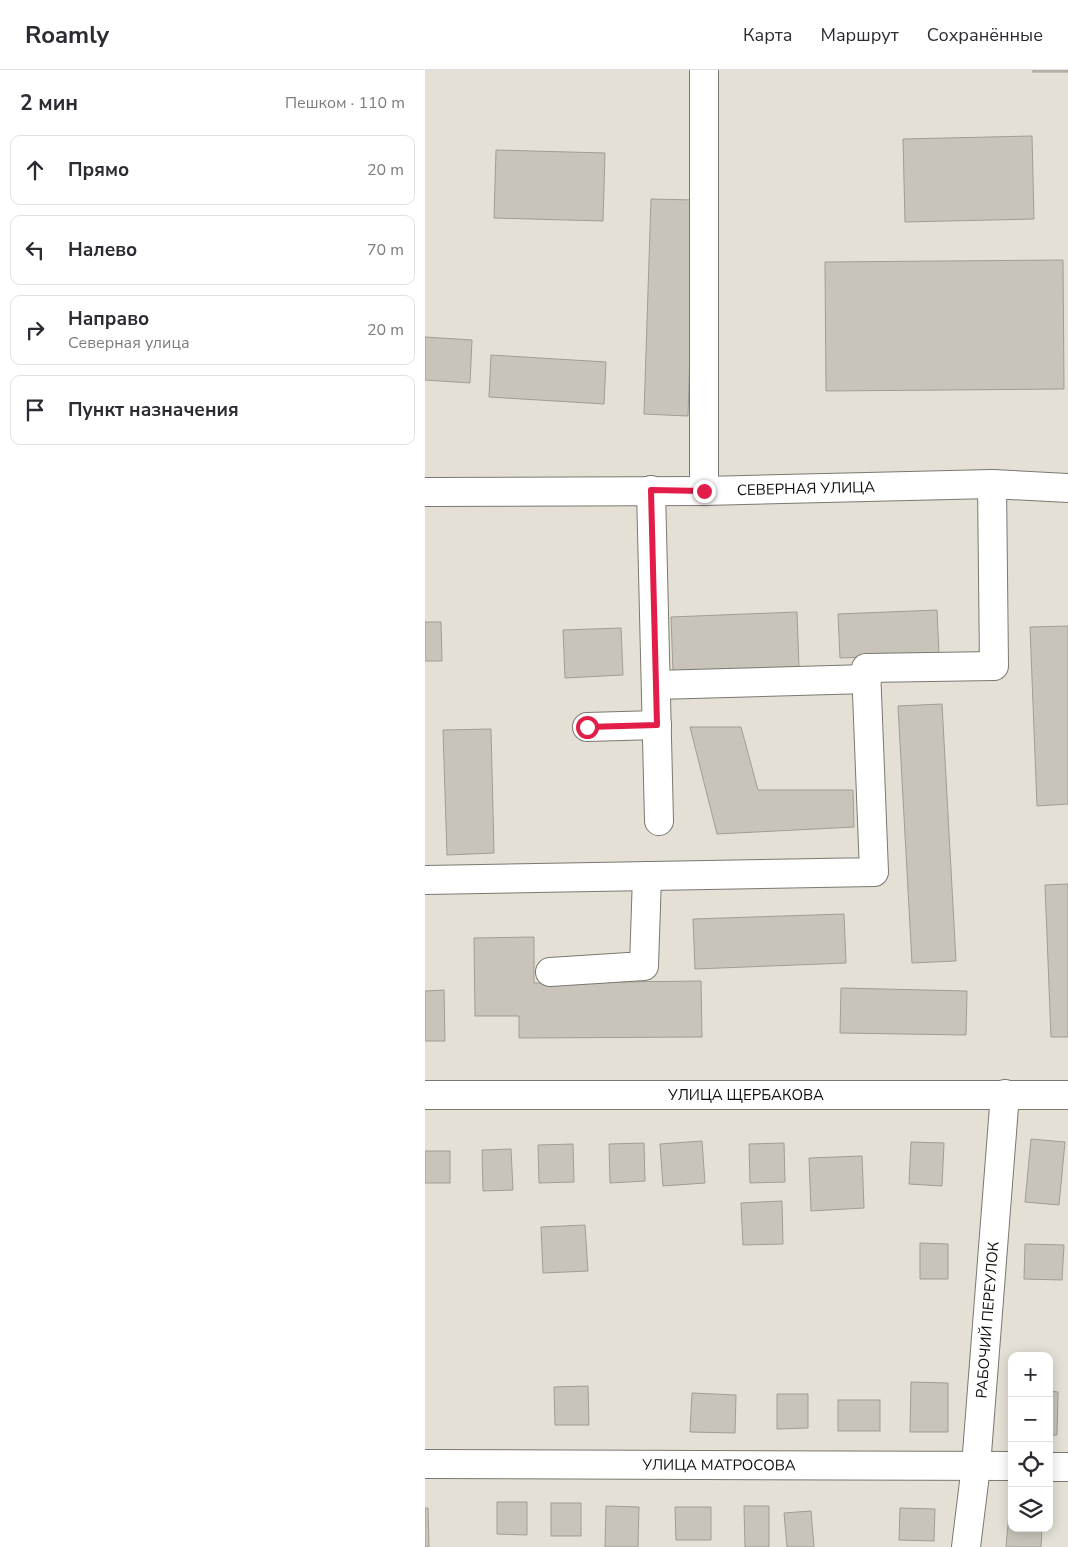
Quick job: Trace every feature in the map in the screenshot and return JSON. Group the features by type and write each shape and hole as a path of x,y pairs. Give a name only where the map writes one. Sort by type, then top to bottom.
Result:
{"street":[{"path":"704,491 705,70"},
{"path":"425,880 874,872 866,668 994,666 992,484"},
{"name":"СЕВЕРНАЯ УЛИЦА","path":"425,492 704,491 992,484 1068,488"},
{"path":"651,490 659,821"},
{"path":"656,684 867,679"},
{"path":"587,727 657,725"},
{"path":"550,972 644,966 647,876"},
{"name":"РАБОЧИЙ ПЕРЕУЛОК","path":"966,1547 976,1466 1005,1094"},
{"name":"УЛИЦА ЩЕРБАКОВА","path":"425,1095 1068,1095"},
{"name":"УЛИЦА МАТРОСОВА","path":"425,1464 1008,1466"},
{"path":"1053,1467 1068,1467"}],"building":[{"path":"1033,70 1068,70 1068,72 1033,72"},
{"path":"1032,136 1034,219 905,222 903,139"},
{"path":"496,150 605,153 603,221 494,218"},
{"path":"651,199 695,200 688,416 644,414"},
{"path":"1063,260 1064,389 826,391 825,262"},
{"path":"425,337 472,340 470,383 425,380"},
{"path":"491,355 606,362 604,404 489,397"},
{"path":"937,610 939,654 840,658 838,614"},
{"path":"797,612 799,668 673,672 671,617"},
{"path":"425,622 441,622 442,661 425,661"},
{"path":"1068,626 1068,804 1037,806 1030,627"},
{"path":"621,628 623,675 565,678 563,630"},
{"path":"942,704 956,961 912,963 898,706"},
{"path":"690,727 741,727 758,790 853,790 854,827 717,834"},
{"path":"491,729 494,853 447,855 443,730"},
{"path":"1068,884 1068,1037 1051,1037 1045,885"},
{"path":"844,914 846,963 695,969 693,919"},
{"path":"534,937 534,983 701,981 702,1037 519,1038 519,1016 475,1016 474,938"},
{"path":"841,988 967,991 966,1035 840,1033"},
{"path":"444,990 445,1041 425,1041 425,991"},
{"path":"1031,1139 1065,1142 1059,1205 1025,1202"},
{"path":"702,1141 705,1183 663,1186 660,1144"},
{"path":"911,1142 944,1143 942,1186 909,1184"},
{"path":"644,1143 645,1181 610,1183 609,1144"},
{"path":"784,1143 785,1182 750,1183 749,1144"},
{"path":"573,1144 574,1182 539,1183 538,1145"},
{"path":"511,1149 513,1190 483,1191 482,1150"},
{"path":"425,1151 450,1151 450,1183 425,1183"},
{"path":"862,1156 864,1208 811,1211 809,1158"},
{"path":"782,1201 783,1244 743,1245 741,1203"},
{"path":"585,1225 588,1271 543,1273 541,1227"},
{"path":"920,1243 948,1244 948,1279 920,1279"},
{"path":"1025,1244 1064,1245 1062,1280 1024,1279"},
{"path":"911,1382 948,1383 948,1432 910,1432"},
{"path":"588,1386 589,1425 555,1425 554,1387"},
{"path":"1053,1391 1058,1392 1057,1435 1053,1435"},
{"path":"692,1393 736,1395 735,1433 690,1432"},
{"path":"777,1394 808,1394 808,1428 777,1429"},
{"path":"838,1400 880,1400 880,1431 838,1431"},
{"path":"497,1502 527,1502 527,1535 497,1534"},
{"path":"551,1503 581,1503 581,1536 551,1536"},
{"path":"606,1506 639,1507 638,1547 605,1547"},
{"path":"744,1506 769,1506 769,1547 745,1547"},
{"path":"675,1507 711,1507 711,1540 676,1540"},
{"path":"425,1508 428,1508 429,1547 425,1547"},
{"path":"900,1508 935,1509 934,1541 899,1540"},
{"path":"811,1511 814,1547 787,1547 784,1513"},
{"path":"1008,1525 1008,1532 1042,1532 1041,1547 1006,1547"}],"route":[{"path":"587,727 657,725 651,490 704,491"}]}
